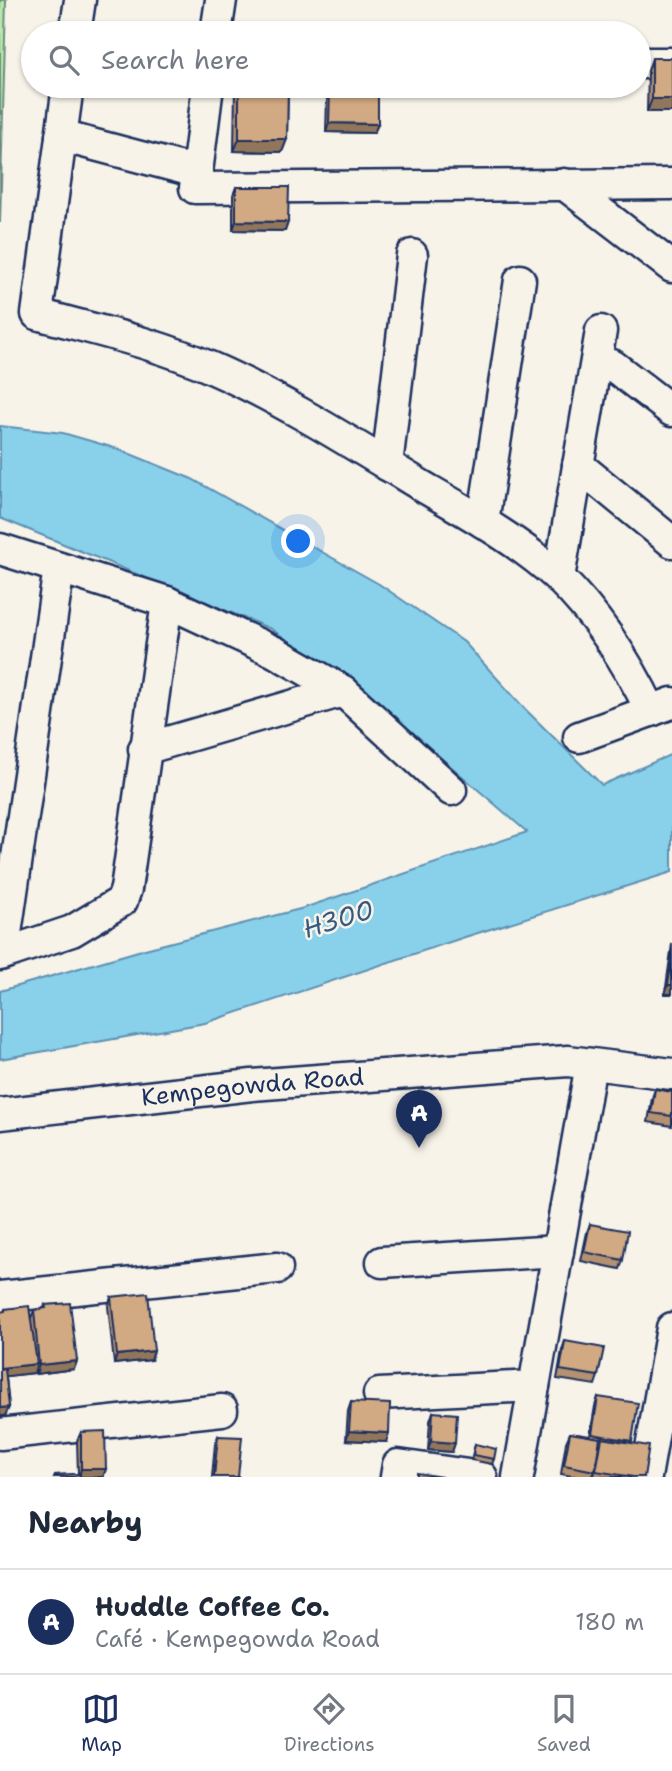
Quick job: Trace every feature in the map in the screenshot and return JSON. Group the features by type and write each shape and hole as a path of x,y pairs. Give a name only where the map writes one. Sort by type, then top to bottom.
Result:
{"street":[{"path":"76,21 79,0"},
{"path":"217,21 220,0"},
{"path":"651,63 672,63"},
{"path":"66,98 37,314 114,335 213,368 483,522 559,578 605,631 632,674 662,707 579,737"},
{"path":"206,98 195,188 672,184"},
{"path":"61,136 197,172"},
{"path":"565,184 672,267"},
{"path":"387,465 412,255"},
{"path":"483,522 520,280"},
{"path":"559,578 601,331"},
{"path":"611,365 672,411"},
{"path":"578,465 672,542"},
{"path":"0,549 167,602 275,652 343,691 452,790"},
{"path":"59,568 2,955 72,932 122,901 126,889 167,602"},
{"path":"144,749 343,691"},
{"name":"Kempegowda Road","path":"0,1114 252,1085 568,1061 672,1074"},
{"path":"518,1477 591,1064"},
{"path":"382,1262 558,1251"},
{"path":"0,1297 277,1268"},
{"path":"646,1477 672,1328"},
{"path":"379,1394 534,1386"},
{"path":"0,1434 222,1410"},
{"path":"396,1477 398,1465 482,1477"}],"green space":[{"path":"0,0 6,0 0,223"}],"water":[{"name":"H300","path":"0,426 63,433 118,449 192,479 379,584 464,642 525,709 602,785 672,754 672,872 205,1023 0,1059 0,991 145,949 304,908 527,832 389,713 271,629 0,518"}],"building":[{"path":"652,58 672,58 672,99 652,99"},
{"path":"239,98 288,98 287,139 239,139"},
{"path":"330,98 378,98 378,124 329,123"},
{"path":"236,187 289,187 288,222 236,221"},
{"path":"672,958 672,985 668,985"},
{"path":"655,1089 672,1092 672,1116 651,1113"},
{"path":"590,1224 628,1231 623,1260 584,1252"},
{"path":"148,1293 154,1351 117,1355 111,1297"},
{"path":"70,1303 77,1361 39,1365 34,1310 46,1308 45,1305"},
{"path":"29,1306 37,1364 0,1368 0,1312"},
{"path":"565,1341 604,1348 598,1376 560,1370"},
{"path":"5,1369 9,1407 0,1408 0,1370"},
{"path":"598,1397 638,1403 632,1441 592,1434"},
{"path":"351,1402 390,1404 389,1433 349,1431"},
{"path":"433,1412 457,1414 455,1443 431,1441"},
{"path":"105,1431 106,1469 81,1469 81,1432"},
{"path":"570,1433 600,1438 595,1471 564,1465"},
{"path":"218,1436 242,1437 238,1477 214,1477"},
{"path":"602,1438 649,1446 644,1477 596,1471"},
{"path":"475,1444 496,1449 494,1459 473,1455"},
{"path":"417,1473 442,1477 417,1477"},
{"path":"80,1474 80,1477 55,1477 55,1475"}],"place":[{"name":"Huddle Coffee Co.","path":"419,1148"}]}
